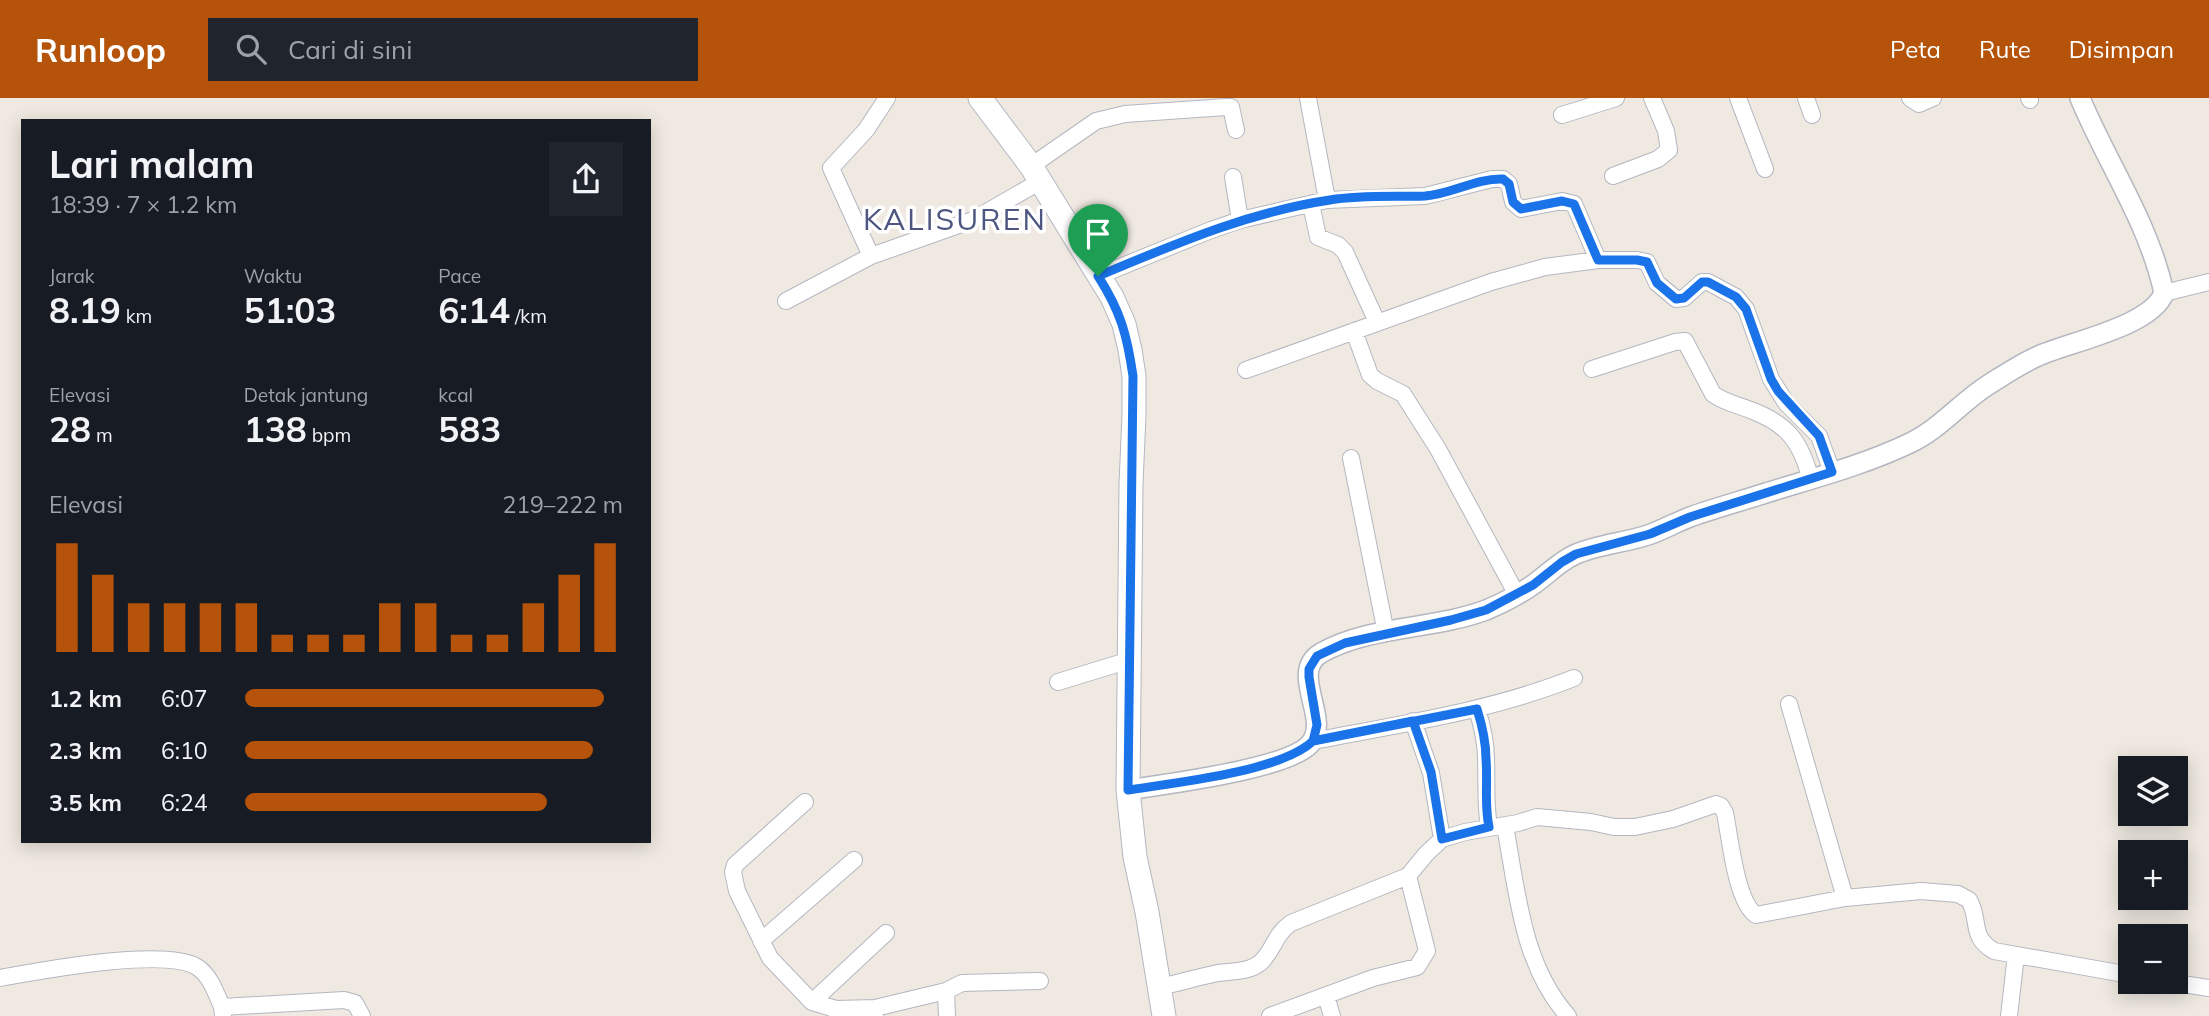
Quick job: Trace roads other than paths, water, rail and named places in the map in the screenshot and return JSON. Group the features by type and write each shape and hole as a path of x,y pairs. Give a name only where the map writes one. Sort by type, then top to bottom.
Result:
{"main road":[{"path":"980,98 1035,174 1112,298 1124,324 1133,376 1128,790 1135,857 1164,1016"}],"street":[{"path":"871,256 831,168 866,130 887,98"},
{"path":"1308,98 1319,202 1318,236 1338,245 1345,252 1377,322"},
{"path":"1562,115 1616,98"},
{"path":"1613,176 1658,159 1669,150 1667,131 1652,98"},
{"path":"1738,98 1765,169"},
{"path":"1806,98 1812,115"},
{"path":"1910,98 1919,104 1933,98"},
{"path":"1313,741 1317,725 1309,677 1312,661 1317,656 1345,643 1474,613 1517,595 1576,554 1650,534 1690,517 1811,480 1912,443 1984,387 2013,370 2037,357 2110,331 2157,306 2164,293 2156,263 2080,98"},
{"path":"786,301 871,256 973,219 1035,174 1096,121 1125,114 1231,107 1236,130"},
{"path":"1233,177 1240,220"},
{"path":"1098,276 1240,220 1319,202 1425,196 1482,180 1503,179 1509,184 1513,202 1521,209 1562,201 1574,204 1598,260"},
{"path":"1245,370 1491,282 1545,267 1598,260 1637,260 1647,262 1657,283 1676,299 1684,298 1702,282 1708,282 1736,297 1746,309 1775,385 1786,402 1819,436 1832,472"},
{"path":"2164,293 2209,282"},
{"path":"1354,331 1370,375 1403,394 1438,449 1517,595"},
{"path":"1592,369 1685,341 1713,394 1720,400 1754,411 1785,428 1798,444 1811,480"},
{"path":"1351,458 1386,633"},
{"path":"1058,682 1130,660"},
{"path":"1128,790 1231,773 1282,759 1313,741 1477,709 1516,699 1574,678"},
{"path":"1789,704 1845,898"},
{"path":"1477,709 1487,761 1485,796 1497,826 1537,971 1568,1016"},
{"path":"1413,721 1431,772 1442,839"},
{"path":"805,802 734,868 737,891 761,941 771,958 812,1002 836,1012 875,1012 946,991 962,983 1040,981"},
{"path":"1158,987 1258,965 1282,930 1291,923 1408,876 1442,839 1537,817 1614,827 1635,827 1673,819 1718,804 1725,813 1742,893 1753,914 1766,915 1845,898 1921,891 1958,894 1969,900 1973,906 1977,935 1984,946 1994,951 2118,973"},
{"path":"761,941 854,860"},
{"path":"1270,1016 1373,978 1417,967 1423,961 1427,951 1426,942 1408,876"},
{"path":"812,1002 886,933"},
{"path":"2009,1016 2016,955"},
{"path":"0,978 136,960 165,959 196,966 208,978 222,1012 348,1001 357,1005 362,1016"},
{"path":"2188,985 2209,988"},
{"path":"946,991 947,1016"},
{"path":"1326,996 1332,1016"}],"district":[{"name":"KALISUREN","path":"955,220"}]}
